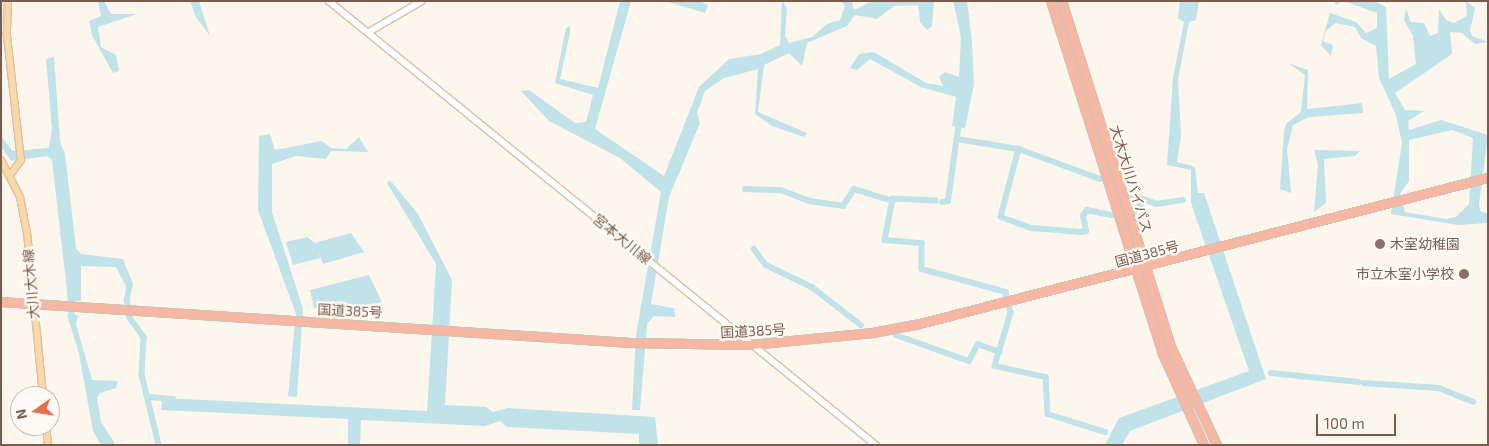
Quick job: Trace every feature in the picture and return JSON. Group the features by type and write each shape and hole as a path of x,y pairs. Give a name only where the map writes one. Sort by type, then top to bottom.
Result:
{"highway":[{"name":"大木大川バイパス","path":"1051,1 1135,270 1180,395 1204,445"},
{"name":"大木大川バイパス","path":"1062,1 1145,268 1189,392 1216,445"},
{"name":"国道385号","path":"1,302 429,328 646,344 750,345 873,334 1002,305 1487,179"}],"main road":[{"path":"8,1 7,36 21,160 11,174"},
{"path":"369,32 422,1"},
{"name":"宮本大川線","path":"330,2 660,269 750,345 876,445"},
{"name":"大川大木線","path":"1,160 11,174 26,232 42,386"}],"water":[{"path":"98,1 104,1 111,14 137,14 98,27 101,47 116,55 119,71 113,73 92,35 89,21 101,16"},
{"path":"190,1 199,1 210,36 196,17"},
{"path":"620,1 631,1 595,129 664,176 699,87 729,59 761,54 780,45 782,1 787,8 785,36 789,43 812,37 827,24 840,20 845,6 841,1 852,1 854,10 872,1 934,1 932,26 927,30 920,22 918,5 894,6 877,19 855,15 847,26 807,43 802,66 789,53 764,65 758,112 807,133 804,137 772,126 755,114 758,69 724,78 705,91 697,113 700,123 669,197 651,304 674,308 675,317 654,316 647,324 640,410 632,410 636,335 661,192 620,158 549,121 521,91 529,90 575,123 586,122 593,95 555,83 566,28 570,26 570,33 560,79 598,88"},
{"path":"665,1 699,1 708,5 705,13"},
{"path":"953,1 967,1 972,42 974,84 965,128 952,126 956,97 921,87 870,59 857,70 850,68 859,54 874,52 926,83 943,86 939,77 945,72 959,77 961,37"},
{"path":"1180,1 1199,1 1196,20 1189,22 1178,80 1181,136 1177,162 1195,167 1198,193 1204,193 1266,379 1130,431 1122,445 1105,445 1119,418 1249,371 1191,203 1191,170 1167,165 1173,78 1184,22 1178,18"},
{"path":"1334,1 1344,1 1336,5"},
{"path":"1344,1 1374,1 1386,7 1389,79 1416,64 1413,36 1404,20 1406,9 1411,22 1424,23 1430,36 1438,33 1439,9 1446,20 1454,23 1467,16 1466,1 1475,8 1470,31 1472,36 1488,42 1475,44 1462,33 1450,32 1452,54 1395,93 1405,110 1424,111 1408,121 1409,130 1441,120 1488,135 1479,204 1480,211 1488,214 1488,223 1458,225 1391,214 1402,143 1396,115 1379,78 1376,46 1361,38 1355,27 1335,23 1326,31 1323,41 1333,45 1331,56 1321,45 1330,13 1356,22 1366,33 1377,28 1377,13","holes":["1452,130 1473,138 1469,204 1456,217 1446,219 1405,212 1400,194 1409,181 1409,140"]},
{"path":"54,57 60,141 65,154 76,248 81,254 123,259 133,284 128,305 124,305 126,286 116,267 81,266 81,301 68,300 52,160 47,156 11,161 1,147 1,136 13,151 49,148 52,129 46,59"},
{"path":"1288,63 1308,70 1307,109 1362,103 1363,113 1309,117 1293,125 1287,149 1291,193 1280,189 1284,131 1286,124 1301,112 1305,75"},
{"path":"270,134 275,150 322,141 331,148 346,149 359,137 368,152 331,151 326,159 296,156 272,164 272,212 303,309 297,397 288,396 296,314 258,210 259,136"},
{"path":"1314,150 1360,151 1355,156 1324,159 1326,203 1314,212 1318,165"},
{"path":"390,180 418,214 452,280 445,405 486,407 493,412 508,408 655,417 658,445 639,445 639,434 507,427 500,421 485,426 361,420 360,445 348,445 348,419 161,410 162,398 427,411 436,264 387,183"},
{"path":"351,233 364,252 323,264 319,253 320,258 293,265 286,242 307,237 315,243"},
{"path":"369,275 382,302 334,312 330,302 331,310 314,308 310,290"},
{"path":"67,314 78,315 76,324 92,380 118,381 116,388 100,393 97,398 101,422 116,445 101,445 93,431 79,354"}],"waterway":[{"path":"942,202 948,201 959,122"},
{"path":"957,139 1019,149 1100,179"},
{"path":"1019,149 1001,217 1032,228 1081,232 1086,231 1083,216 1087,210 1111,215"},
{"path":"745,189 781,190 809,201 843,206 854,189 893,201"},
{"path":"1127,193 1157,204 1183,200"},
{"path":"936,201 893,199 885,240 922,243 922,269 1006,292 1011,313 995,366 1046,377 1048,414 1105,432"},
{"path":"1134,212 1144,201"},
{"path":"754,249 766,265 812,287 861,325"},
{"path":"71,292 72,321"},
{"path":"127,299 130,318 144,337 142,375 159,445"},
{"path":"896,335 969,361 978,344 1000,352"},
{"path":"1271,373 1359,382"},
{"path":"1364,383 1439,388 1473,402"},
{"path":"150,397 173,399"}],"place":[{"name":"木室幼稚園","path":"1380,244"},
{"name":"市立木室小学校","path":"1464,274"}]}
